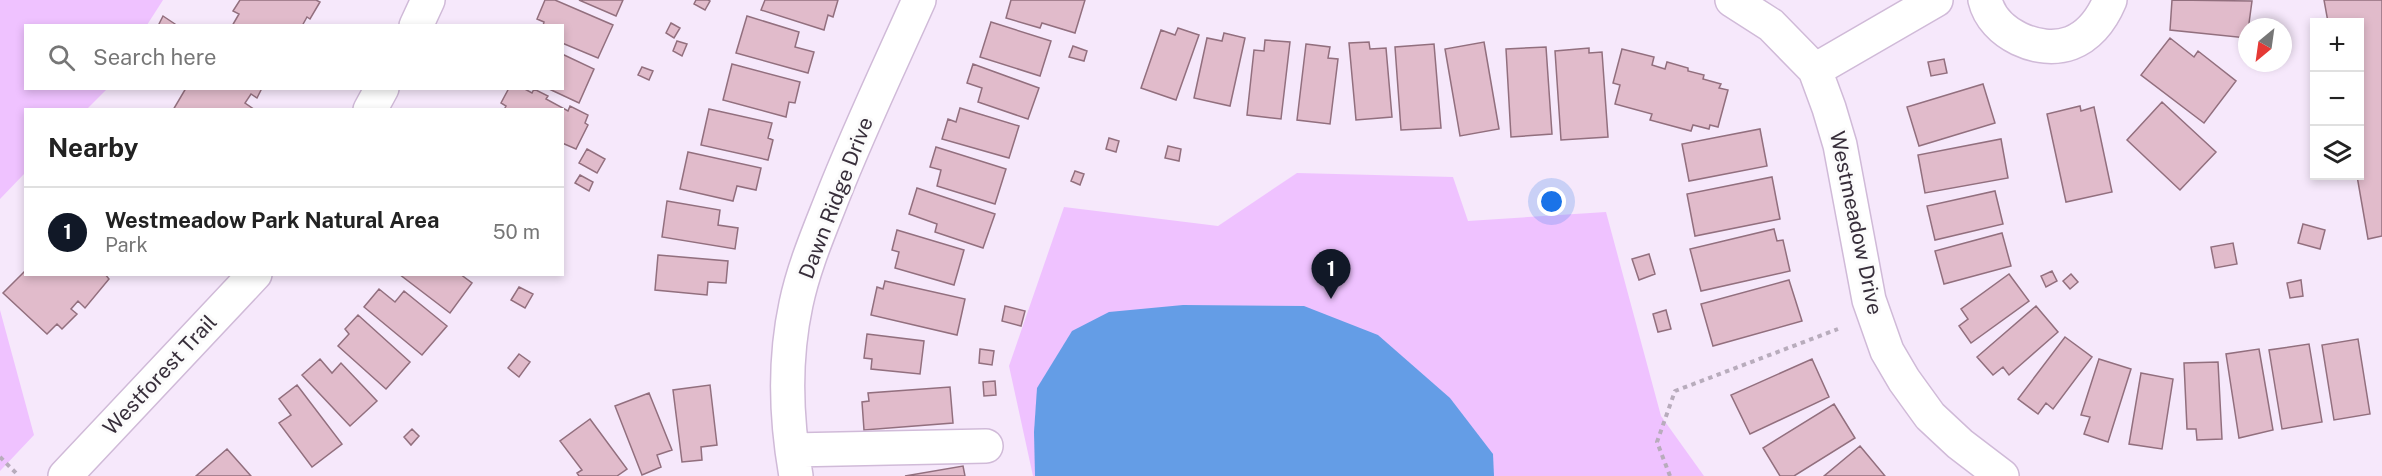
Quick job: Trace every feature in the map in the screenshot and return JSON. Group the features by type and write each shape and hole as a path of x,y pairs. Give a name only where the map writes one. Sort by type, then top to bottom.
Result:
{"street":[{"path":"417,24 428,0"},
{"name":"Dawn Ridge Drive","path":"794,463 787,397 796,306 807,260 846,163 919,0"},
{"name":"Westmeadow Drive","path":"1732,0 1771,25 1815,70 1830,108 1840,146 1869,300 1887,351 1904,380 1930,416 1960,444 2002,476"},
{"path":"1815,70 1936,0"},
{"path":"1985,0 1998,24 2016,39 2048,47 2070,43 2090,31 2103,17 2110,0"},
{"path":"371,108 381,90"},
{"name":"Westforest Trail","path":"65,476 253,276"},
{"path":"794,463 986,446"}],"path":[{"path":"1670,476 1657,442 1675,391 1838,329"},
{"path":"0,458 19,476"}],"shaded area":[{"path":"0,0 163,0 148,24 24,24 24,90 106,90 88,108 24,108 24,174 0,199"},
{"path":"1297,173 1453,177 1468,221 1606,212 1661,416 1704,476 1033,476 1009,366 1064,207 1218,226"},
{"path":"0,310 34,435 0,471"}],"water":[{"path":"1183,305 1304,306 1378,335 1450,398 1493,454 1494,476 1035,476 1034,432 1037,388 1072,331 1109,312"}],"building":[{"path":"240,0 316,0 320,2 310,19 307,17 303,24 233,24 239,14 233,11"},
{"path":"545,0 555,0 613,25 598,58 564,44 564,24 544,24 544,22 537,19"},
{"path":"579,0 623,0 616,16"},
{"path":"696,0 710,1 705,10 694,4"},
{"path":"765,0 838,0 833,17 828,15 824,30 761,10"},
{"path":"1011,0 1085,0 1075,33 1042,23 1040,28 1006,18"},
{"path":"2172,0 2252,1 2250,18 2238,18 2238,37 2170,30"},
{"path":"2324,0 2382,0 2382,236 2368,239 2358,180 2364,180 2364,18 2327,18"},
{"path":"163,16 175,24 159,24"},
{"path":"747,16 799,32 795,47 814,52 808,73 736,53"},
{"path":"991,22 1051,41 1040,76 980,57"},
{"path":"671,23 680,28 674,38 666,33"},
{"path":"1178,28 1199,35 1176,100 1141,88 1161,30 1175,35"},
{"path":"1224,33 1245,38 1230,106 1194,98 1207,38 1222,41"},
{"path":"2170,38 2194,57 2198,51 2236,81 2204,123 2141,75"},
{"path":"1265,40 1290,42 1281,119 1247,115 1254,50 1264,51"},
{"path":"677,41 687,44 682,56 673,51"},
{"path":"1369,42 1370,49 1386,48 1392,117 1356,120 1349,43"},
{"path":"1484,42 1499,129 1460,136 1445,49"},
{"path":"1306,44 1330,47 1328,58 1338,59 1330,124 1297,120"},
{"path":"1434,44 1441,128 1401,130 1395,47"},
{"path":"1073,46 1087,51 1084,61 1069,57"},
{"path":"1546,47 1552,134 1511,137 1506,49"},
{"path":"1589,48 1589,53 1602,52 1608,137 1561,140 1555,51"},
{"path":"1622,49 1654,57 1652,65 1665,69 1667,62 1688,68 1688,71 1704,75 1703,79 1721,84 1719,88 1728,90 1718,127 1710,125 1709,129 1693,125 1691,131 1650,120 1652,114 1615,104 1620,85 1613,83"},
{"path":"564,55 594,69 579,103 551,90 564,90"},
{"path":"1944,59 1947,73 1931,76 1928,62"},
{"path":"732,64 800,82 795,103 789,102 786,117 723,100"},
{"path":"973,64 1039,88 1028,119 978,102 982,88 967,83"},
{"path":"642,67 653,71 649,80 638,75"},
{"path":"1983,84 1995,123 1919,146 1907,107"},
{"path":"185,90 261,90 257,98 251,94 245,103 252,108 174,108"},
{"path":"508,90 527,90 532,93 536,90 548,96 546,99 562,108 505,108 506,106 501,103"},
{"path":"2162,102 2216,152 2180,190 2127,140"},
{"path":"570,106 588,115 585,123 588,125 576,149 564,144 564,109 568,111"},
{"path":"2080,106 2081,111 2094,107 2112,192 2066,202 2047,114"},
{"path":"960,108 1019,126 1009,158 942,139 948,119 956,122"},
{"path":"709,109 772,123 768,138 773,140 768,160 701,145"},
{"path":"1760,129 1767,166 1689,181 1682,144"},
{"path":"1109,138 1119,141 1116,152 1106,149"},
{"path":"2001,139 2008,178 1925,193 1918,155"},
{"path":"1168,146 1181,149 1179,161 1165,158"},
{"path":"936,147 1006,169 995,204 937,186 941,170 930,167"},
{"path":"587,149 605,159 597,173 579,163"},
{"path":"688,152 761,168 756,190 737,186 733,201 680,189"},
{"path":"1075,171 1084,174 1080,185 1071,181"},
{"path":"580,175 593,182 589,191 575,183"},
{"path":"1772,177 1780,219 1695,236 1687,194"},
{"path":"917,188 995,214 983,248 935,232 937,224 909,214"},
{"path":"1995,191 2003,224 1935,240 1927,206"},
{"path":"667,201 720,210 718,225 738,228 735,249 662,237"},
{"path":"2303,224 2325,230 2320,249 2298,243"},
{"path":"1774,229 1777,241 1783,240 1790,271 1701,291 1690,249"},
{"path":"897,230 964,250 954,285 895,268 899,252 892,250"},
{"path":"2002,233 2011,266 1944,284 1935,251"},
{"path":"2233,243 2237,264 2215,268 2211,247"},
{"path":"1649,254 1655,274 1639,280 1632,259"},
{"path":"658,255 728,261 726,283 708,282 707,295 655,290"},
{"path":"2052,271 2057,281 2046,287 2041,276"},
{"path":"24,272 24,276 107,276 109,279 85,308 78,301 71,309 77,314 62,329 57,324 47,334 3,293"},
{"path":"2009,274 2029,301 1971,343 1959,326 1968,319 1961,309"},
{"path":"2071,274 2078,282 2070,289 2063,281"},
{"path":"402,276 463,276 472,283 450,313"},
{"path":"1789,280 1802,321 1713,346 1701,304"},
{"path":"2301,280 2303,296 2290,298 2287,283"},
{"path":"885,281 965,299 957,335 871,315 877,287 883,289"},
{"path":"519,287 533,294 525,308 511,300"},
{"path":"379,289 395,302 404,291 447,326 422,355 364,307"},
{"path":"1005,306 1025,311 1021,326 1002,321"},
{"path":"2036,306 2058,332 2009,375 2003,367 1993,375 1977,357"},
{"path":"1666,310 1671,329 1658,332 1653,314"},
{"path":"358,315 410,362 386,389 338,346 349,334 345,329"},
{"path":"867,334 924,341 920,374 871,369 872,359 864,358"},
{"path":"2065,337 2092,357 2053,409 2046,403 2038,414 2018,399"},
{"path":"2358,339 2370,414 2334,420 2322,345"},
{"path":"2309,344 2322,422 2282,429 2269,350"},
{"path":"980,349 994,351 992,365 979,363"},
{"path":"2259,349 2273,430 2239,438 2226,354"},
{"path":"519,354 530,362 519,377 508,368"},
{"path":"320,359 332,373 341,363 377,401 350,426 302,375"},
{"path":"1812,359 1829,397 1750,434 1731,395"},
{"path":"2099,359 2131,369 2108,442 2084,434 2090,417 2081,415"},
{"path":"2218,362 2222,439 2197,440 2196,429 2187,429 2184,363"},
{"path":"2141,373 2173,379 2162,449 2129,444"},
{"path":"995,381 996,395 984,396 983,382"},
{"path":"297,385 342,444 312,467 279,423 291,415 279,399"},
{"path":"710,385 717,445 701,447 702,460 682,462 673,390"},
{"path":"950,387 953,423 864,430 862,402 869,401 868,393"},
{"path":"649,393 672,450 657,455 661,467 642,475 615,406"},
{"path":"1834,404 1855,438 1794,476 1780,476 1763,448"},
{"path":"590,419 627,469 617,476 579,476 577,473 582,470 560,441"},
{"path":"412,429 419,436 411,445 404,437"},
{"path":"1860,446 1885,476 1824,476"},
{"path":"227,449 251,476 196,476"},
{"path":"963,466 965,476 905,476"}],"place":[{"name":"Westmeadow Park Natural Area","path":"1331,299"}]}
